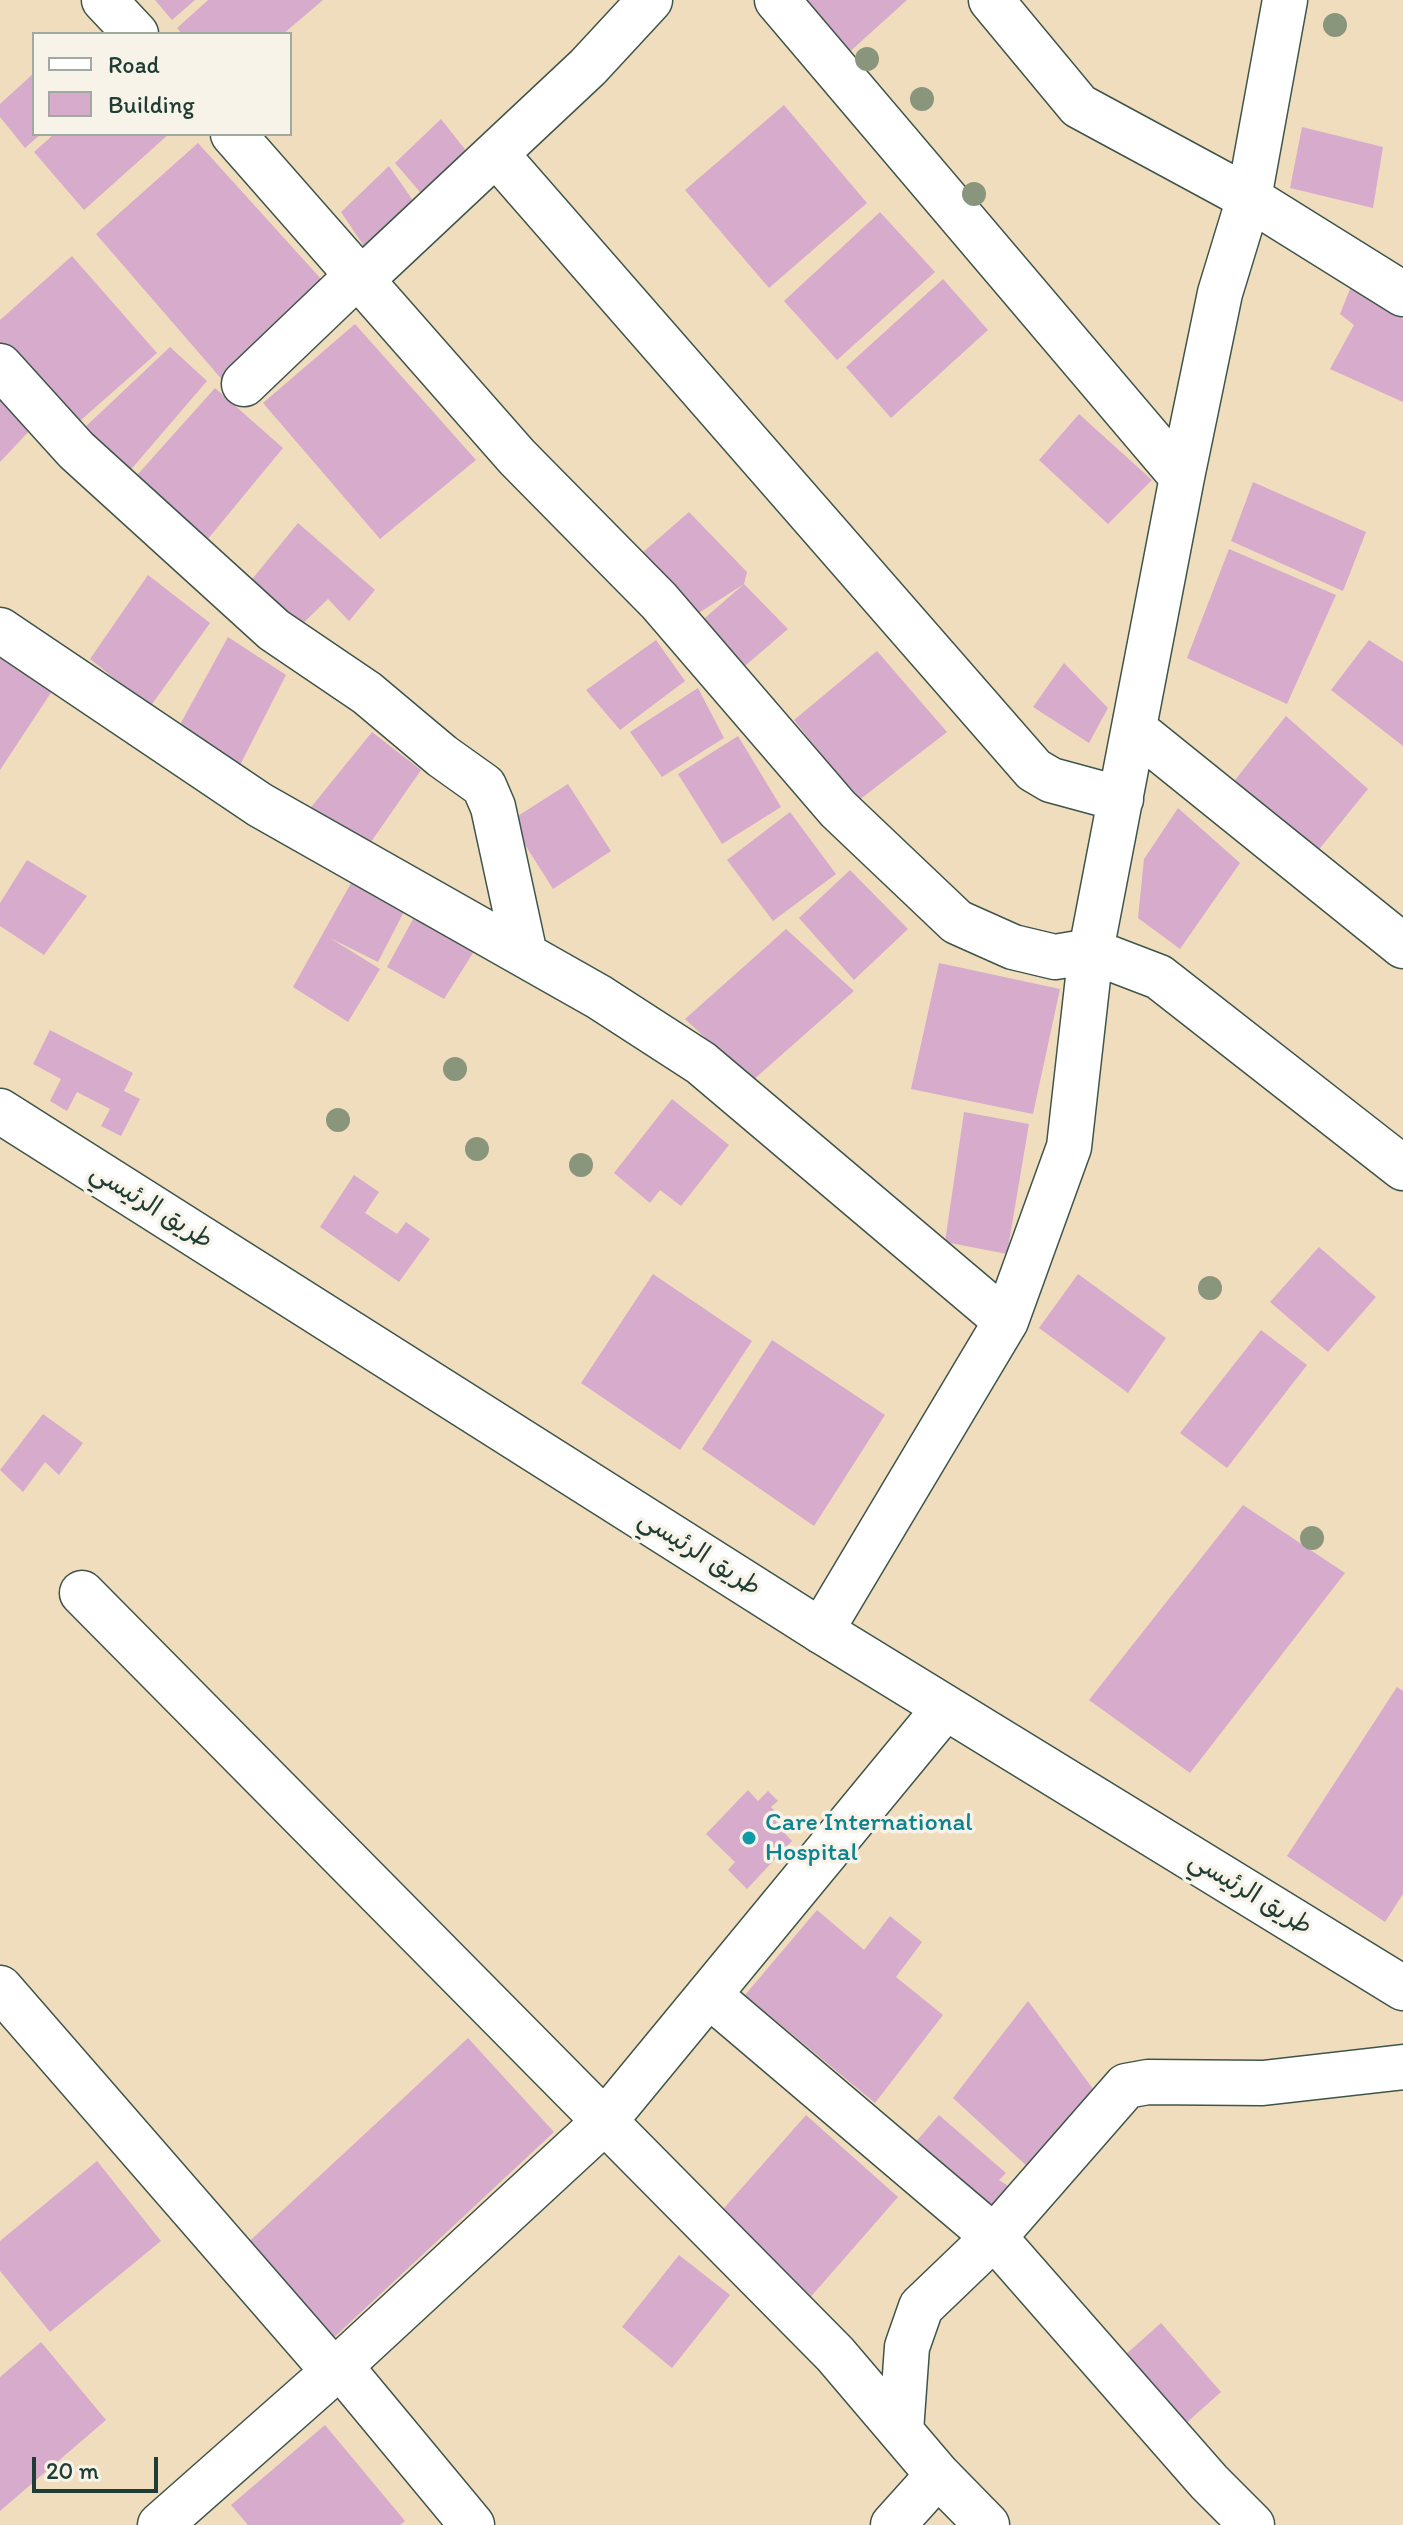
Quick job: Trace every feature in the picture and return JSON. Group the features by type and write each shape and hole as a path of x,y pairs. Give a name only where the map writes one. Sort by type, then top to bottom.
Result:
{"street":[{"path":"104,0 134,32"},
{"path":"244,384 588,67 650,0"},
{"path":"777,0 1182,477"},
{"path":"991,0 1079,106 1249,198 1403,294"},
{"path":"821,1631 1006,1321 1069,1147 1091,951 1182,477 1220,293 1249,198 1285,0"},
{"path":"235,136 517,457 659,601 838,809 957,922 1013,947 1055,957 1091,951 1159,977 1403,1168"},
{"path":"496,154 1034,770 1051,780 1121,799"},
{"path":"0,366 76,450 274,630 367,693 442,756 484,786 493,807 525,955"},
{"path":"0,630 260,805 525,955 701,1063 1006,1321"},
{"path":"1134,729 1403,946"},
{"name":"طريق الرئيسي","path":"0,1111 945,1708 1398,1975"},
{"path":"82,1593 603,2123 835,2354 938,2475 987,2525"},
{"path":"160,2525 340,2366 603,2123 945,1708"},
{"path":"0,1988 329,2366 340,2366"},
{"path":"709,1995 994,2237 1209,2482 1252,2525"},
{"path":"901,2431 907,2347 921,2307 994,2237 1126,2086 1148,2082 1263,2083 1403,2067"},
{"path":"340,2366 472,2525"},
{"path":"893,2525 938,2475"}],"building":[{"path":"155,0 195,0 172,20"},
{"path":"208,0 323,0 285,32 180,32 177,28"},
{"path":"796,0 907,0 845,56"},
{"path":"32,75 32,136 39,136 25,148 0,117 0,104"},
{"path":"784,105 867,203 769,288 685,190"},
{"path":"441,119 471,157 426,199 395,163"},
{"path":"1302,127 1383,147 1373,208 1290,188"},
{"path":"52,136 167,136 84,210 34,152"},
{"path":"198,143 331,290 225,383 96,234"},
{"path":"389,166 423,215 372,258 341,212"},
{"path":"880,212 935,272 837,360 784,301"},
{"path":"72,256 157,353 72,428 0,347 0,320"},
{"path":"943,279 988,330 891,418 846,367"},
{"path":"1352,284 1403,319 1403,402 1330,369 1354,325 1340,314"},
{"path":"355,324 476,460 380,539 263,403"},
{"path":"170,347 207,381 128,473 82,430"},
{"path":"215,388 283,448 198,551 130,483"},
{"path":"0,393 34,426 0,462"},
{"path":"1079,414 1152,480 1108,524 1039,460"},
{"path":"1253,482 1366,532 1343,591 1231,541"},
{"path":"689,512 747,572 744,584 694,616 642,553"},
{"path":"298,523 375,590 349,621 328,599 293,633 244,589"},
{"path":"1229,549 1336,595 1287,704 1187,658"},
{"path":"148,575 210,623 150,707 90,659"},
{"path":"744,584 788,629 739,671 698,624"},
{"path":"228,637 286,675 238,769 177,730"},
{"path":"656,640 685,681 620,730 586,690"},
{"path":"1369,640 1403,662 1403,746 1331,690"},
{"path":"0,648 56,685 0,770"},
{"path":"877,651 947,732 858,801 794,720"},
{"path":"1064,663 1108,708 1089,743 1033,707"},
{"path":"698,688 724,738 662,777 630,732"},
{"path":"1286,716 1368,789 1312,858 1231,785"},
{"path":"372,732 421,770 364,852 308,811"},
{"path":"738,736 781,807 722,844 678,774"},
{"path":"568,784 611,851 553,889 510,821"},
{"path":"1178,808 1240,863 1180,949 1138,918 1144,859"},
{"path":"790,812 836,874 773,921 727,860"},
{"path":"27,860 87,896 44,955 0,926 0,903"},
{"path":"850,870 908,929 854,980 799,918"},
{"path":"355,876 408,904 378,962 330,938 380,969 348,1022 293,987"},
{"path":"418,910 478,945 444,999 387,967"},
{"path":"786,929 854,991 752,1081 685,1019"},
{"path":"939,963 1060,989 1033,1114 911,1089"},
{"path":"50,1030 133,1073 124,1091 140,1099 121,1136 101,1126 110,1109 77,1092 67,1111 50,1101 61,1079 33,1064"},
{"path":"672,1099 729,1145 681,1206 660,1190 650,1203 614,1173"},
{"path":"964,1112 1029,1124 1007,1254 945,1242"},
{"path":"354,1175 379,1192 365,1213 397,1234 406,1222 430,1239 399,1282 320,1227"},
{"path":"1319,1247 1376,1297 1328,1352 1270,1302"},
{"path":"653,1274 752,1341 680,1450 581,1383"},
{"path":"1078,1274 1166,1338 1128,1393 1039,1328"},
{"path":"1261,1330 1307,1365 1227,1468 1180,1433"},
{"path":"772,1340 885,1415 814,1526 702,1449"},
{"path":"43,1414 83,1443 59,1475 45,1462 23,1492 0,1470"},
{"path":"1243,1505 1345,1573 1190,1773 1089,1700"},
{"path":"1397,1687 1403,1691 1403,1894 1385,1922 1287,1856"},
{"name":"Care International Hospital","path":"748,1790 758,1801 768,1791 778,1801 771,1807 782,1819 777,1825 792,1841 747,1889 728,1870 735,1862 706,1834"},
{"path":"817,1910 864,1950 890,1916 922,1942 896,1977 943,2015 875,2103 745,1995"},
{"path":"1028,2001 1096,2093 1029,2168 953,2098"},
{"path":"468,2038 554,2132 328,2343 242,2248"},
{"path":"806,2115 898,2197 808,2300 718,2215"},
{"path":"939,2115 1006,2173 999,2180 1013,2189 996,2208 914,2144"},
{"path":"97,2161 161,2241 50,2332 0,2271 0,2241"},
{"path":"679,2255 730,2295 672,2368 622,2327"},
{"path":"1161,2323 1221,2392 1175,2433 1116,2363"},
{"path":"41,2342 106,2420 0,2511 0,2377"},
{"path":"325,2425 405,2521 400,2525 248,2525 231,2505"}],"place":[{"name":"Care International Hospital","path":"749,1838"}]}
